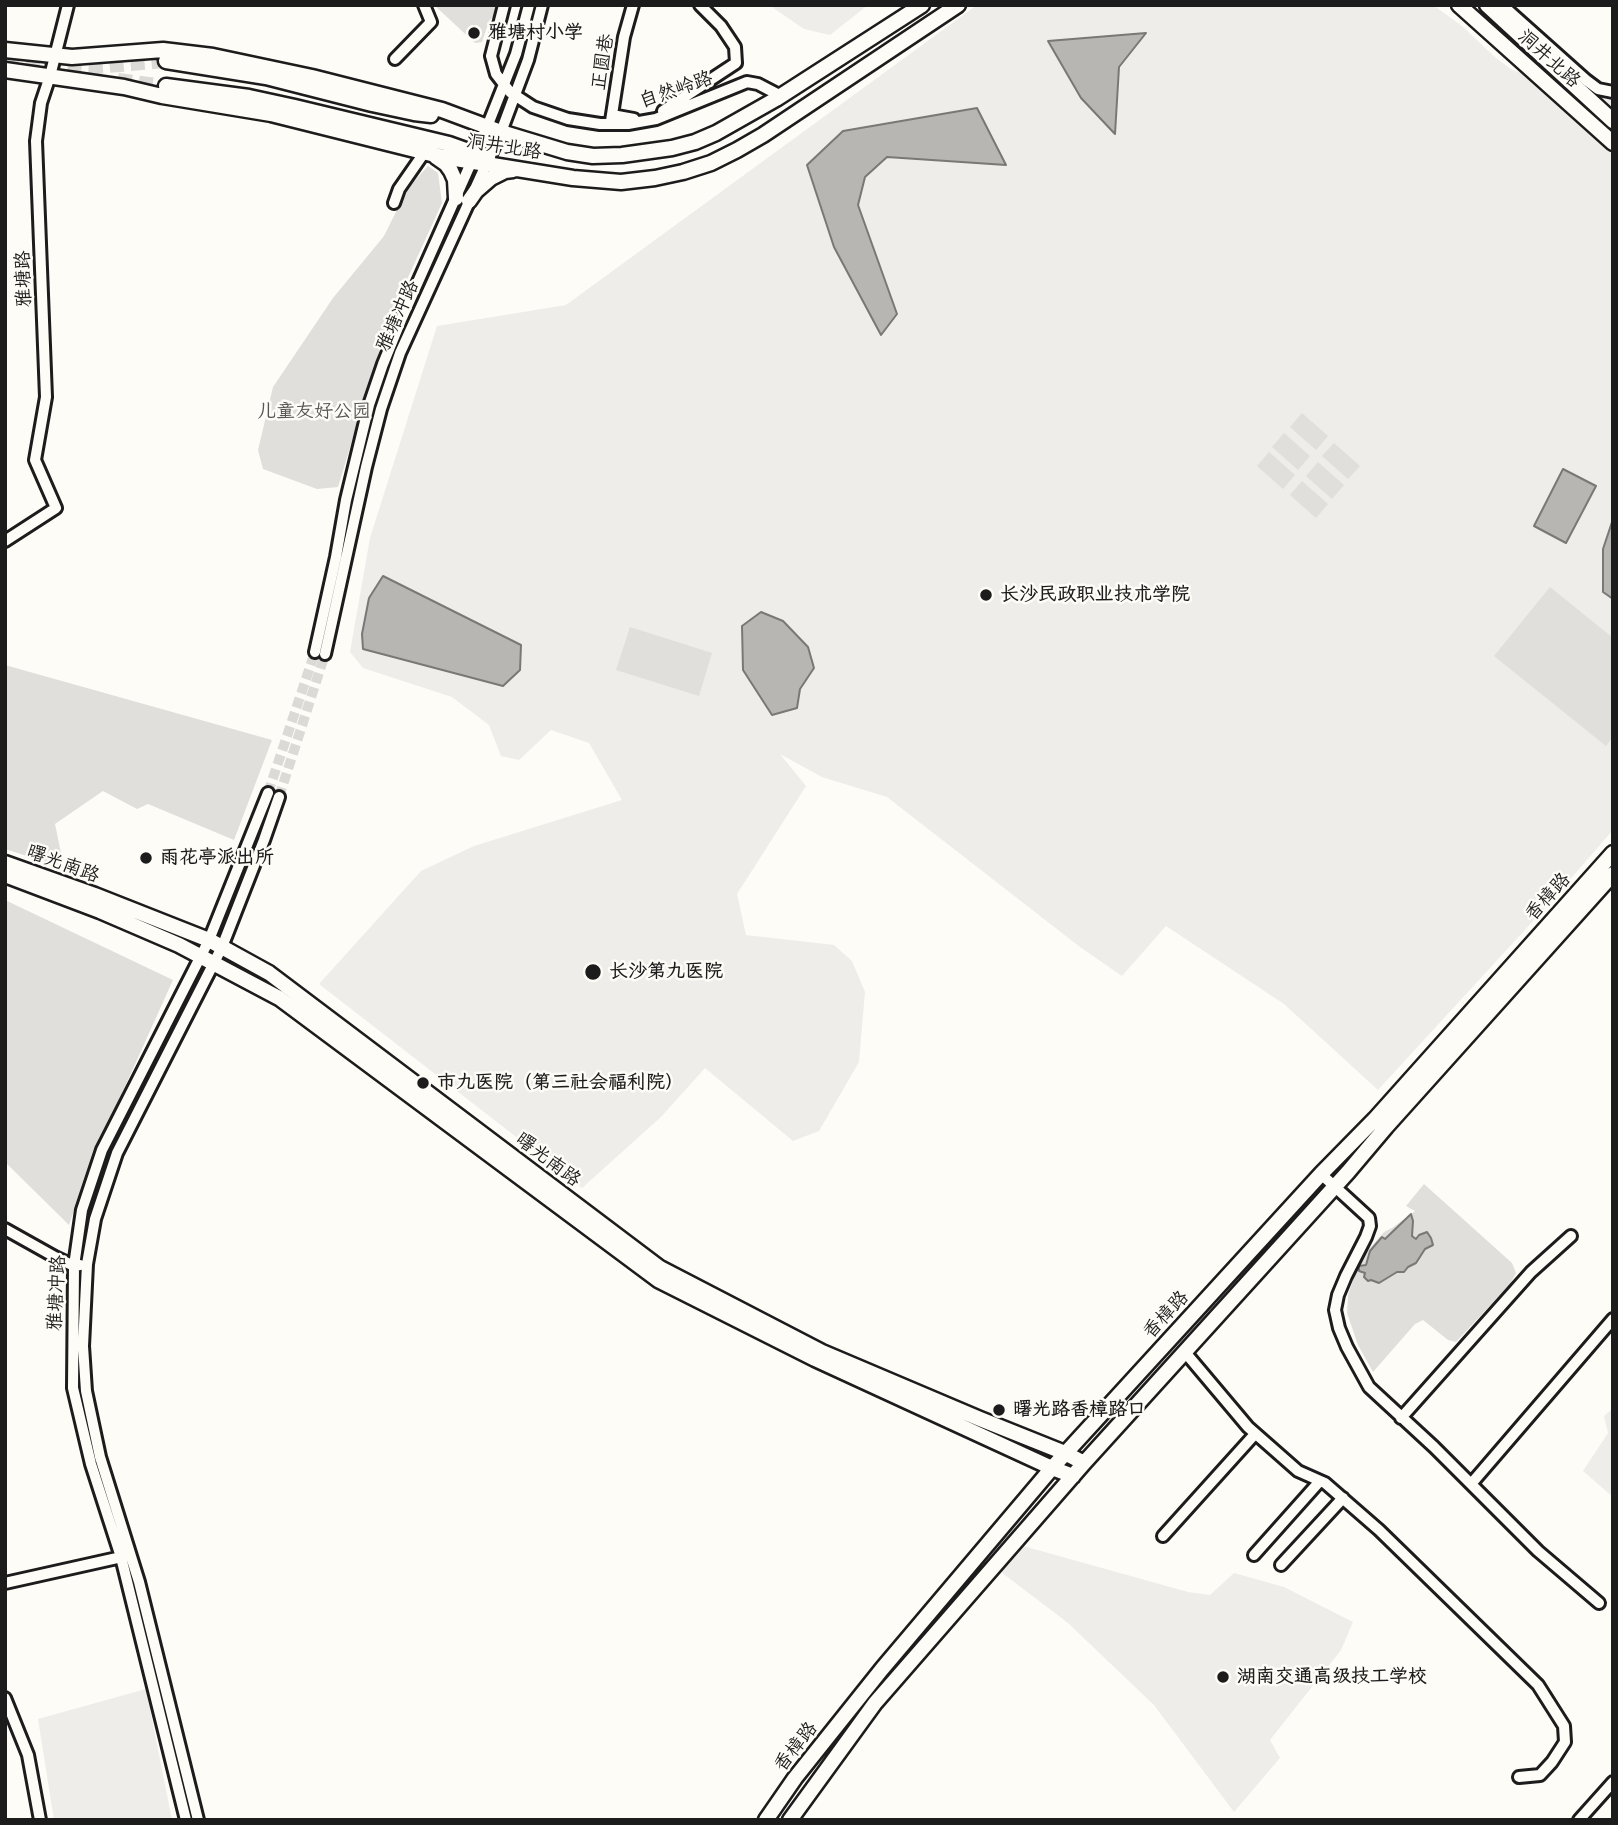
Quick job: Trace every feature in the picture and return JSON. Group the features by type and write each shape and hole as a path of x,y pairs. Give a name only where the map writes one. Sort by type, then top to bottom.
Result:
{"main road":[{"name":"洞井北路","path":"5,50 72,57 163,50 213,56 312,77 442,110 494,130 567,152 593,156 622,155 672,148 706,138 746,118 922,5"},
{"name":"洞井北路","path":"5,70 124,87 283,117 426,153 480,159 518,169 573,178 621,182 656,178 711,163 737,150 958,5"},
{"name":"洞井北路","path":"1459,5 1613,143"},
{"name":"洞井北路","path":"1487,5 1613,121"},
{"path":"166,61 266,77 414,113 464,118"},
{"path":"166,86 248,97 295,107 449,144 480,159"},
{"path":"426,153 446,164 463,199 491,178 505,171 518,169"},
{"name":"香樟路","path":"766,1820 795,1778 882,1669 1065,1453 1321,1174 1375,1119 1613,853"},
{"name":"曙光南路","path":"5,863 216,943 269,973 660,1268 822,1352 1084,1463"},
{"name":"曙光南路","path":"5,875 100,911 201,956 279,998 658,1280 815,1359 1073,1476"},
{"name":"香樟路","path":"790,1820 875,1703 1084,1463 1611,878"}],"street":[{"name":"雅塘路","path":"5,541 55,508 35,460 46,397 36,141 41,103 68,5"},
{"path":"395,59 431,22 425,5"},
{"name":"自然岭路","path":"504,5 491,56 496,74 515,95 533,107 568,119 600,124 612,120 628,124 656,118 747,82 758,83 781,96"},
{"name":"雅塘冲路","path":"494,130 504,84 516,54 529,5"},
{"name":"雅塘冲路","path":"320,653 381,409 400,353 480,159 515,95 528,60 542,5"},
{"name":"正圆巷","path":"612,120 624,37 633,5"},
{"path":"612,120 657,115 736,63 735,47 721,26 700,5"},
{"path":"1502,5 1586,80 1598,89 1613,92"},
{"path":"394,203 399,189 426,153"},
{"name":"雅塘冲路","path":"198,1820 100,1457 86,1391 83,1346 87,1264 95,1219 117,1153 214,963 216,943 268,793"},
{"name":"雅塘冲路","path":"186,1820 127,1556 91,1464 73,1388 74,1266 82,1210 102,1150 201,956 216,943 279,797"},
{"path":"1321,1174 1369,1218 1370,1226 1366,1237 1346,1276 1335,1310 1339,1328 1369,1387 1538,1551 1599,1603"},
{"path":"5,1229 74,1266 87,1264"},
{"path":"1401,1418 1531,1272 1571,1236"},
{"path":"1471,1484 1613,1319"},
{"path":"1184,1351 1255,1434 1298,1471 1320,1480 1343,1498 1538,1685 1564,1726 1564,1742 1540,1775 1519,1777"},
{"path":"1163,1536 1255,1434"},
{"path":"1254,1555 1320,1480"},
{"path":"1280,1566 1343,1498"},
{"path":"5,1583 127,1556"},
{"path":"5,1698 28,1755 40,1820"},
{"path":"1579,1820 1613,1782"}],"shaded area":[{"path":"769,5 868,5 830,35 804,29"},
{"name":"长沙民政职业技术学院","path":"977,5 1433,5 1462,26 1512,70 1605,99 1613,99 1613,830 1378,1090 1284,1004 1166,926 1122,976 1080,947 887,797 822,777 780,754 806,786 737,894 746,935 834,945 852,961 865,992 859,1062 819,1131 793,1141 705,1068 661,1117 582,1188 319,984 421,871 474,846 622,800 589,743 551,730 519,760 501,756 489,725 452,697 363,668 350,652 370,538 437,326 566,305"},
{"path":"1146,33 1119,67 1115,134 1081,98 1048,41"},
{"path":"977,108 1006,165 887,157 865,177 858,205 897,314 881,335 834,247 807,165 843,131"},
{"path":"1563,469 1596,486 1566,543 1534,526"},
{"path":"1613,519 1613,599 1603,592 1603,549"},
{"path":"383,576 521,645 520,670 503,686 363,649 362,634 369,598"},
{"path":"761,612 783,621 808,647 814,668 800,689 797,708 772,715 743,670 742,626"},
{"path":"1411,1214 1412,1236 1416,1239 1427,1232 1433,1245 1425,1249 1416,1263 1404,1272 1397,1272 1379,1283 1368,1281 1364,1277 1365,1273 1359,1271 1359,1266 1366,1265 1370,1251 1382,1237 1385,1239"},
{"path":"1613,1408 1613,1497 1583,1471 1608,1433 1604,1416"},
{"name":"湖南交通高级技工学校","path":"1023,1546 1188,1592 1210,1595 1234,1573 1284,1587 1353,1622 1341,1650 1270,1740 1280,1758 1234,1812 1154,1705 1068,1623 1001,1572"},
{"path":"146,1689 172,1820 54,1820 38,1719"}],"green space":[{"name":"雅塘村小学","path":"434,5 498,5 482,42 475,43"},
{"name":"儿童友好公园","path":"428,166 438,173 442,203 389,319 338,487 317,489 263,469 258,450 273,387 333,298 384,236 408,188"},
{"path":"1302,413 1328,436 1316,450 1290,427"},
{"path":"1284,433 1310,456 1298,470 1272,447"},
{"path":"1334,443 1360,466 1348,479 1322,456"},
{"path":"1269,452 1295,475 1283,489 1257,466"},
{"path":"1318,462 1344,485 1332,499 1306,476"},
{"path":"1302,481 1328,504 1316,518 1290,495"},
{"path":"1550,587 1613,638 1613,737 1606,746 1494,656"},
{"path":"630,627 712,653 699,696 616,670"},
{"path":"5,665 272,740 234,840 148,804 137,809 103,791 55,824 64,868 5,849"},
{"path":"5,900 173,980 90,1164 69,1225 5,1162"},
{"path":"1424,1184 1512,1263 1516,1273 1510,1284 1456,1342 1448,1340 1423,1320 1415,1324 1373,1372 1358,1345 1347,1313 1348,1295 1363,1256 1384,1232 1415,1211 1406,1206"}],"tunnel":[{"path":"5,60 97,67 166,61"},
{"path":"118,80 166,86"},
{"path":"268,793 315,652"},
{"path":"279,797 325,654"}],"place":[{"name":"雅塘村小学","path":"474,33"},
{"name":"长沙民政职业技术学院","path":"986,595"},
{"name":"雨花亭派出所","path":"146,858"},
{"name":"长沙第九医院","path":"593,972"},
{"name":"市九医院（第三社会福利院）","path":"423,1083"},
{"name":"曙光路香樟路口","path":"999,1410"},
{"name":"湖南交通高级技工学校","path":"1223,1677"}]}
